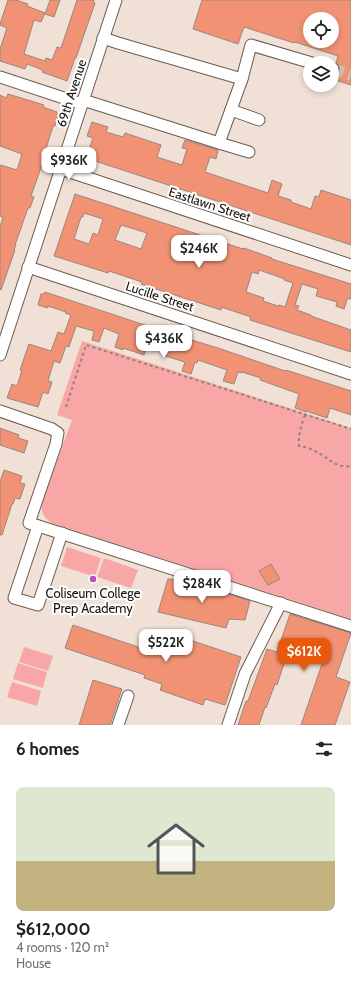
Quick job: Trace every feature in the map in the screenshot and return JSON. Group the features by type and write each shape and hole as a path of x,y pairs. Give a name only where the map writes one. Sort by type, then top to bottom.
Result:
{"street":[{"name":"69th Avenue","path":"0,355 116,0"},
{"path":"103,38 242,79"},
{"path":"219,143 242,79 252,45 303,60"},
{"path":"0,77 249,152"},
{"path":"231,110 259,120"},
{"name":"Eastlawn Street","path":"60,169 351,265"},
{"name":"Lucille Street","path":"28,267 351,374"},
{"path":"0,411 52,429 58,433 56,444 29,523 351,626"},
{"path":"38,526 14,598 38,605 62,533"},
{"path":"228,725 245,674 281,603"},
{"path":"118,725 128,696"}],"path":[{"path":"66,407 86,345 351,429"},
{"path":"304,414 299,431 299,446 315,450 334,464 343,467 351,466"}],"shaded area":[{"path":"82,341 351,428 351,619 51,523 47,520 42,511 44,496 72,420 57,415"},
{"path":"67,547 101,558 95,577 61,566"},
{"path":"104,558 138,570 131,588 97,577"},
{"path":"24,647 53,656 48,671 19,662"},
{"path":"18,663 47,672 43,688 13,679"},
{"path":"12,682 41,691 37,706 7,697"}],"building":[{"path":"8,0 16,0 28,4 27,6 45,13 41,22 34,20 24,54 45,61 46,58 52,60 57,47 61,48 77,0 94,0 93,2 95,3 67,81 42,72 43,70 27,64 25,69 0,61 0,49 7,28 0,24"},
{"path":"50,0 60,0 54,17 45,14"},
{"path":"202,0 351,0 351,85 339,81 339,56 313,48 339,48 339,12 303,12 303,45 244,27 238,44 193,29"},
{"path":"8,94 44,105 43,107 59,114 55,126 53,126 31,196 34,197 30,208 28,208 1,290 0,227 3,217 0,216 0,165 17,170 22,154 0,146 0,95 6,98"},
{"path":"92,122 108,127 106,132 123,137 125,133 161,145 157,157 182,165 187,149 182,148 185,140 218,150 216,159 210,157 205,172 268,193 272,180 282,184 278,196 311,209 315,196 319,197 321,190 351,200 351,245 89,159 90,156 87,155 93,138 87,136"},
{"path":"75,194 243,249 244,248 272,259 351,284 351,299 348,298 344,309 336,306 337,302 316,296 318,289 302,284 295,305 299,306 297,310 351,330 351,352 250,320 251,317 222,307 221,310 141,284 142,282 109,271 108,273 54,256","holes":["84,213 103,219 98,235 93,233 89,244 74,239 81,217 83,217","121,225 147,233 141,249 115,240","259,270 293,283 285,307 263,301 264,298 246,292 252,272 258,274"]},
{"path":"45,292 285,371 286,370 351,391 351,415 330,408 327,418 306,412 295,408 299,394 260,380 261,378 238,372 234,384 223,381 227,370 198,360 197,363 195,362 191,374 182,371 185,362 162,355 164,348 148,343 144,355 123,348 123,350 115,347 119,334 104,328 99,342 92,340 94,331 76,326 69,347 66,346 60,363 54,361 48,381 52,382 48,394 43,392 38,407 7,398 12,384 17,386 22,370 20,370 29,344 51,351 58,332 64,334 71,315 48,306 48,308 38,305 41,294 44,294"},
{"path":"0,428 19,435 18,438 28,441 24,453 0,445"},
{"path":"4,470 22,476 20,483 25,484 20,499 15,498 12,504 2,535 0,535 0,482"},
{"path":"271,564 280,579 268,585 259,571"},
{"path":"168,579 189,581 250,601 245,620 229,619 226,628 158,612"},
{"path":"290,614 351,633 336,677 350,682 335,725 301,725 323,661 289,649 277,685 275,684 259,725 238,725 267,649 277,652"},
{"path":"73,625 153,652 160,630 241,657 225,705 205,699 203,705 160,690 162,684 144,678 145,675 65,648"},
{"path":"93,680 122,689 110,725 79,725"}],"tunnel":[{"path":"339,71 351,75"}],"place":[{"name":"Coliseum College Prep Academy","path":"93,579"}]}
